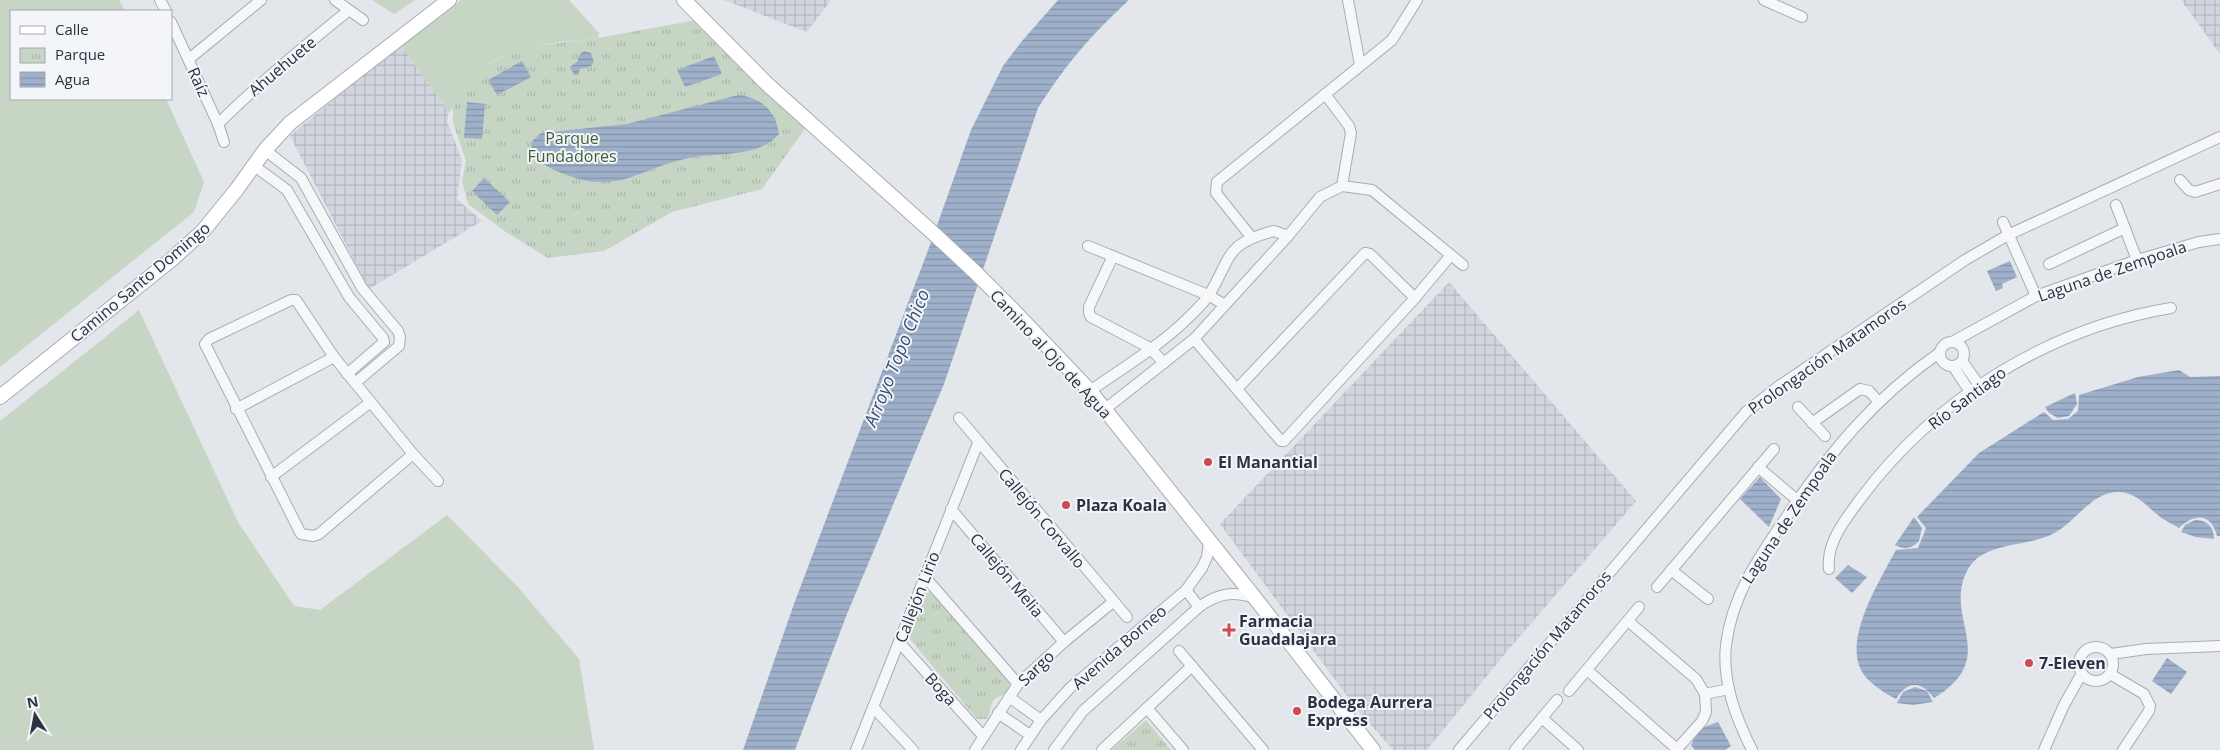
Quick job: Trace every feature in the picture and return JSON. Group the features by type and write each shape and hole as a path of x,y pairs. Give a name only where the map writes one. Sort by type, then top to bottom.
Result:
{"street":[{"path":"189,59 261,0"},
{"path":"335,0 348,12 363,20"},
{"name":"Camino Santo Domingo","path":"0,397 190,243 214,219 264,150 290,123 449,0"},
{"name":"Camino al Ojo de Agua","path":"684,0 774,90 974,271 1090,391 1374,750"},
{"path":"1348,0 1360,65"},
{"path":"1252,238 1216,193 1217,182 1392,40 1417,0"},
{"path":"1764,0 1802,17"},
{"name":"Ahuehuete","path":"218,124 246,96 348,12"},
{"name":"Raíz","path":"172,24 218,124 224,142"},
{"path":"1326,94 1350,126 1351,133 1342,186"},
{"name":"Prolongación Matamoros","path":"1459,750 1746,412 1779,386 1965,260 2008,235 2220,137"},
{"path":"264,150 302,178 362,288 398,331 400,337 399,346 355,383"},
{"path":"253,165 287,190 349,297 383,338 384,342 347,374"},
{"path":"2180,180 2189,190 2194,192 2220,184"},
{"path":"1104,410 1194,339 1288,236 1320,197 1342,186 1372,190 1463,265"},
{"path":"2116,205 2137,260"},
{"path":"2003,222 2036,296"},
{"path":"2049,264 2125,228"},
{"path":"1090,391 1179,326 1208,295 1228,256 1240,244 1274,231 1288,236"},
{"name":"Laguna de Zempoala","path":"1954,341 2036,296 2137,260 2199,242 2220,238"},
{"path":"1088,246 1208,295 1225,305"},
{"path":"1237,389 1365,253 1370,254 1415,298"},
{"path":"1194,339 1281,441 1287,440 1415,298 1451,255"},
{"path":"1113,256 1089,307 1089,313 1091,317 1150,348 1164,363"},
{"path":"413,454 319,534 313,536 301,534 205,349 205,344 208,339 291,300 296,300 347,374 413,454 438,481"},
{"name":"Río Santiago","path":"1829,569 1830,550 1838,532 1870,486 1917,436 1979,385 2021,360 2082,333 2148,312 2171,308"},
{"path":"1958,363 1945,364 1940,358 1939,353 1942,345 1954,341 1964,349 1958,363 1970,392"},
{"name":"Laguna de Zempoala","path":"1752,750 1740,727 1729,689 1726,646 1734,605 1753,566 1829,456 1878,401 1939,353"},
{"path":"236,409 334,357"},
{"path":"1958,363 1979,385"},
{"path":"1812,423 1860,389 1870,391 1878,401"},
{"path":"271,476 371,402"},
{"path":"1798,407 1825,436"},
{"name":"Callejón Corvallo","path":"958,418 1127,617"},
{"name":"Callejón Lirio","path":"856,750 978,443"},
{"path":"1657,587 1774,449"},
{"path":"1758,467 1797,500"},
{"name":"Callejón Melia","path":"951,509 1064,642"},
{"name":"Avenida Borneo","path":"1022,749 1041,720 1070,688 1186,590 1202,568 1207,557 1209,541"},
{"path":"1671,570 1708,599"},
{"path":"926,577 1018,684"},
{"path":"1186,590 1200,607"},
{"name":"Avenida Borneo","path":"1059,748 1083,711 1211,598 1230,593 1239,593 1255,598"},
{"name":"Sargo","path":"975,750 1018,684 1064,642 1113,602"},
{"path":"1569,691 1639,607"},
{"path":"1587,670 1678,749 1702,721 1706,712 1705,694 1696,679 1628,621"},
{"name":"Boga","path":"899,642 983,736"},
{"path":"2111,654 2146,649 2220,646"},
{"path":"2097,647 2111,654 2114,664 2110,674 2103,680 2094,681 2082,673 2080,658 2087,650 2097,647"},
{"path":"1180,651 1263,750"},
{"path":"1102,750 1192,666"},
{"path":"2044,750 2057,719 2082,673"},
{"path":"2110,674 2144,694 2150,701 2149,712 2123,750"},
{"path":"1705,694 1729,689"},
{"path":"1009,696 1041,720"},
{"path":"1515,750 1557,700"},
{"path":"873,707 913,750"},
{"path":"1147,708 1183,750"},
{"path":"998,713 1030,735"},
{"path":"1542,718 1578,750"}],"shaded area":[{"path":"724,0 831,0 807,32"},
{"path":"2181,0 2220,0 2220,54"},
{"path":"400,44 449,112 447,121 462,160 457,199 482,221 369,289 290,136"},
{"path":"1449,282 1636,501 1504,655 1427,750 1393,750 1356,708 1220,524"}],"green space":[{"path":"0,0 119,0 124,10 10,10 10,100 166,100 204,182 194,212 0,367"},
{"path":"372,0 415,0 394,14"},
{"path":"461,0 569,0 599,33 598,38 533,46 502,56 488,64 467,82 454,107 449,112 400,44"},
{"name":"Parque Fundadores","path":"702,19 809,123 762,189 672,212 604,251 548,258 506,232 468,204 462,181 466,161 453,123 453,109 464,85 483,67 511,52 533,46 598,38"},
{"path":"139,310 238,522 294,606 320,610 447,515 517,586 579,659 594,750 0,750 0,421"},
{"path":"930,592 1009,681 1008,691 994,699 987,719 977,719 909,638 926,593"},
{"path":"1146,720 1171,750 1112,750"}],"water":[{"name":"Arroyo Topo Chico","path":"1058,0 1129,0 1080,51 1038,108 944,384 847,614 795,750 743,750 794,604 930,245 971,130 1003,66"},
{"path":"585,51 591,53 594,62 591,66 580,69 578,75 574,75 570,67 578,61 580,54"},
{"path":"714,56 722,74 685,87 677,70"},
{"path":"522,61 531,77 497,95 488,80"},
{"path":"738,95 754,99 771,112 779,134 771,142 749,151 689,158 628,178 600,182 583,180 554,170 541,162 531,150 533,140 541,133 627,124"},
{"path":"467,102 485,104 482,139 464,138"},
{"path":"484,178 510,202 497,215 472,191"},
{"path":"2010,261 2017,277 2002,284 2003,288 1996,291 1987,271"},
{"path":"2179,370 2190,377 2220,376 2220,536 2217,536 2207,519 2196,518 2179,528 2163,519 2132,495 2119,492 2101,496 2056,532 2033,541 1994,550 1973,562 1966,573 1961,590 1961,607 1968,653 1964,668 1954,683 1934,698 1924,688 1915,685 1905,688 1896,699 1867,679 1861,670 1857,657 1857,642 1860,625 1873,592 1896,550 1918,548 1926,528 1917,517 1979,453 2044,412 2053,420 2068,419 2078,411 2079,395 2138,377"},
{"path":"2075,393 2077,404 2069,416 2058,418 2049,413 2045,407"},
{"path":"1760,477 1781,499 1769,527 1740,499"},
{"path":"1914,517 1922,528 1919,541 1914,546 1908,548 1895,545"},
{"path":"2195,520 2203,521 2209,525 2213,531 2214,539 2196,537 2181,532 2185,525"},
{"path":"1848,565 1867,577 1852,593 1835,578"},
{"path":"2167,658 2187,672 2171,694 2152,681"},
{"path":"1915,687 1927,691 1933,702 1913,705 1897,703 1903,692"},
{"path":"1718,722 1731,746 1725,750 1695,750 1691,745 1699,729"}],"place":[{"name":"El Manantial","path":"1208,462"},
{"name":"Plaza Koala","path":"1066,505"},
{"name":"Farmacia Guadalajara","path":"1229,630"},
{"name":"7-Eleven","path":"2029,663"},
{"name":"Bodega Aurrera Express","path":"1297,711"}]}
